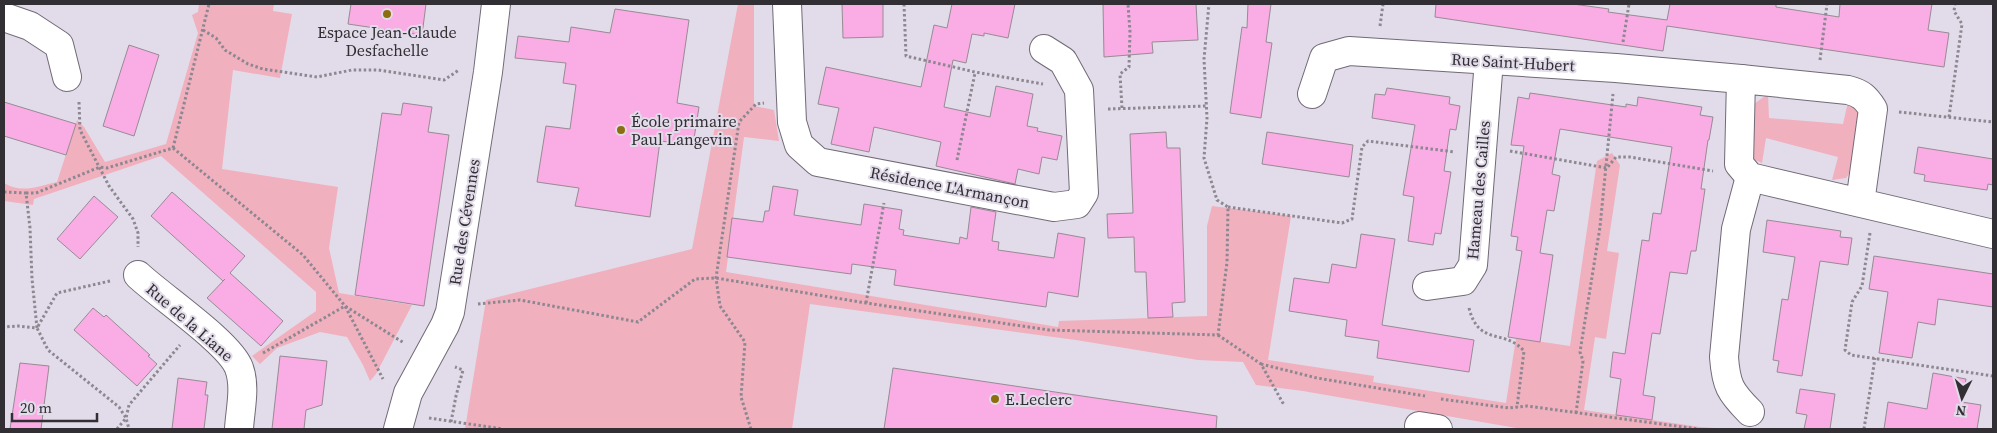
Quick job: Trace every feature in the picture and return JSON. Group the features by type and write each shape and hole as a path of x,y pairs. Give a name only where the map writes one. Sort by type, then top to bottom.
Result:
{"street":[{"name":"Rue des Cévennes","path":"398,429 408,393 445,325 452,303 496,4"},
{"name":"Résidence L'Armançon","path":"787,4 792,122 799,145 818,162 1054,207 1077,204 1084,193 1080,100 1063,61 1044,48"},
{"path":"4,17 30,26 59,45 68,76"},
{"name":"Rue Saint-Hubert","path":"1312,94 1324,58 1349,52 1616,68 1816,86 1859,93 1867,99 1873,109"},
{"name":"Hameau des Cailles","path":"1427,286 1463,281 1473,265 1489,60"},
{"path":"1741,79 1739,164 1750,177 1993,234"},
{"path":"1868,204 1873,109"},
{"path":"1750,177 1736,229 1724,357 1725,376 1734,396 1750,412"},
{"name":"Rue de la Liane","path":"138,275 228,352 239,368 242,389 238,429"}],"path":[{"path":"173,148 209,4"},
{"path":"904,4 906,56 1080,100 1122,108 1207,106"},
{"path":"1122,108 1120,74 1128,67 1130,32 1128,4"},
{"path":"1209,4 1204,59 1207,106 1204,158 1217,200 1228,206 1227,262 1218,335"},
{"path":"1576,413 1583,361 1580,352 1600,227 1616,68 1629,4"},
{"path":"1816,86 1827,4"},
{"path":"1949,117 1962,24 1954,12 1955,4"},
{"path":"204,30 216,38 225,50 248,64 263,69 317,78 352,70 378,70 444,80 456,73 474,52 490,54"},
{"path":"951,187 975,72"},
{"path":"37,328 57,293 138,275 138,233 132,219 109,186 80,130 79,96 68,76"},
{"path":"751,429 741,397 745,342 720,306 716,278 739,122 756,104 790,99"},
{"path":"1873,109 1993,122"},
{"path":"4,192 36,193 100,167 107,168 173,148"},
{"path":"173,148 303,255 329,287"},
{"path":"866,303 889,175"},
{"path":"26,193 37,328 48,350 119,407 126,418 129,429"},
{"path":"1868,204 1862,286 1852,302 1845,350 1851,355 1993,376"},
{"path":"452,303 487,305 520,300 638,322 695,278 716,278 866,303 1049,330 1218,335 1261,364 1317,378 1508,408 1527,406 1698,429"},
{"path":"1463,281 1472,320 1484,333 1517,343 1524,351 1517,407"},
{"path":"239,368 345,306 383,378 381,387"},
{"path":"116,429 126,418 129,405 198,325"},
{"path":"4,327 37,328"},
{"path":"1864,429 1875,358"},
{"path":"1261,364 1284,405"},
{"path":"426,423 427,417 503,429"}],"shaded area":[{"path":"199,4 274,4 273,11 292,14 280,78 233,70 222,169 338,187 329,248 339,293 412,305 376,374 370,381 347,337 320,332 277,348 260,364 252,356 316,311 316,292 161,156 34,199 33,205 4,201 4,183 23,189 57,182 77,120 84,127 105,162 166,144 198,33 192,15 198,12"},
{"path":"738,4 754,4 754,106 774,110 779,141 744,137 726,272 1058,327 1059,321 1207,316 1207,226 1212,206 1291,216 1268,360 1374,376 1373,382 1506,403 1516,338 1570,346 1597,161 1612,153 1620,165 1607,251 1619,253 1606,339 1595,337 1584,410 1700,427 1729,429 1522,429 1303,391 1256,385 1243,362 1198,360 1076,340 810,304 792,429 465,429 486,300 692,249"},
{"path":"1768,94 1769,118 1843,124 1848,102 1860,113 1856,164 1846,178 1832,180 1838,157 1766,138 1762,163 1753,159 1751,106"}],"building":[{"name":"Espace Jean-Claude Desfachelle","path":"351,4 426,4 422,35 348,24"},
{"path":"842,4 883,4 883,37 843,38"},
{"path":"952,4 1015,4 1008,38 984,33 984,36 972,34 966,63 953,60 944,107 990,117 996,86 1033,94 1027,126 1038,128 1037,131 1062,136 1057,160 1042,157 1039,174 1018,169 1015,184 936,166 941,142 874,127 869,152 831,144 839,108 818,104 826,67 921,87 934,25 947,28"},
{"path":"1103,4 1196,4 1198,40 1152,42 1153,53 1104,57"},
{"path":"1248,4 1271,4 1266,42 1272,43 1261,118 1230,113 1242,27 1247,28"},
{"path":"1436,4 1573,4 1609,9 1608,12 1667,20 1670,4 1776,4 1776,7 1839,17 1840,4 1932,4 1928,30 1949,33 1944,67 1667,26 1663,51 1435,17"},
{"path":"615,9 689,20 677,103 699,107 693,145 660,141 650,217 575,206 579,188 537,182 546,126 570,129 576,85 563,83 566,63 515,58 518,36 569,42 571,27 610,33"},
{"path":"129,45 159,55 134,136 103,126"},
{"path":"1387,88 1450,97 1449,104 1460,106 1456,130 1450,129 1444,171 1451,172 1441,234 1435,233 1433,245 1408,241 1414,197 1403,195 1415,125 1372,118 1375,94 1385,95"},
{"path":"1530,93 1626,107 1626,104 1637,106 1638,97 1702,107 1700,115 1713,117 1701,189 1705,189 1696,251 1691,251 1687,274 1670,272 1660,334 1652,333 1643,395 1655,397 1652,420 1616,415 1621,379 1610,377 1613,352 1625,354 1642,240 1649,241 1653,213 1661,214 1672,147 1560,129 1552,174 1560,176 1554,211 1547,210 1540,253 1553,255 1540,342 1508,337 1522,251 1516,250 1518,237 1511,236 1524,146 1511,145 1518,97 1529,99"},
{"path":"4,102 76,124 66,155 4,136"},
{"path":"403,103 432,107 428,132 449,135 424,306 355,295 382,113 401,115"},
{"path":"1166,132 1167,148 1180,148 1185,302 1172,303 1173,317 1148,318 1146,272 1135,272 1134,237 1108,238 1107,214 1133,213 1130,134"},
{"path":"1267,132 1353,145 1349,177 1262,164"},
{"path":"1918,147 1993,159 1993,185 1988,184 1987,190 1924,181 1925,175 1914,173"},
{"path":"773,186 798,190 794,215 861,225 864,204 902,210 899,229 904,230 903,235 959,244 960,237 967,239 971,207 996,212 992,241 999,242 998,250 1054,258 1058,233 1085,238 1078,297 1048,292 1046,307 894,285 896,270 852,264 851,274 727,257 732,218 763,222 765,211 769,211"},
{"path":"172,192 245,256 230,273 283,321 261,346 207,298 225,279 223,281 151,216"},
{"path":"94,196 118,217 80,259 57,239"},
{"path":"1767,220 1841,231 1840,237 1852,238 1848,265 1820,261 1802,376 1777,372 1779,361 1773,360 1782,299 1788,300 1795,257 1763,252"},
{"path":"1361,234 1395,239 1382,325 1474,340 1469,372 1377,358 1379,341 1345,336 1347,320 1289,311 1294,278 1329,283 1332,264 1356,268"},
{"path":"1874,256 1993,274 1993,307 1938,299 1935,325 1918,322 1912,358 1879,353 1888,292 1869,289"},
{"path":"93,308 104,317 106,315 150,355 148,356 157,364 137,386 74,330"},
{"path":"280,356 327,361 322,405 306,410 304,429 272,429"},
{"path":"20,363 49,366 41,429 10,429"},
{"name":"E.Leclerc","path":"893,368 1217,416 1216,429 884,429"},
{"path":"1933,373 1966,379 1962,402 1981,405 1977,429 1884,429 1888,402 1927,409"},
{"path":"178,378 207,382 205,395 208,395 204,429 172,429"},
{"path":"1800,389 1835,394 1830,429 1804,429 1807,415 1796,413"}],"place":[{"name":"Espace Jean-Claude Desfachelle","path":"387,14"},
{"name":"École primaire Paul Langevin","path":"621,130"},
{"name":"E.Leclerc","path":"995,399"}]}
